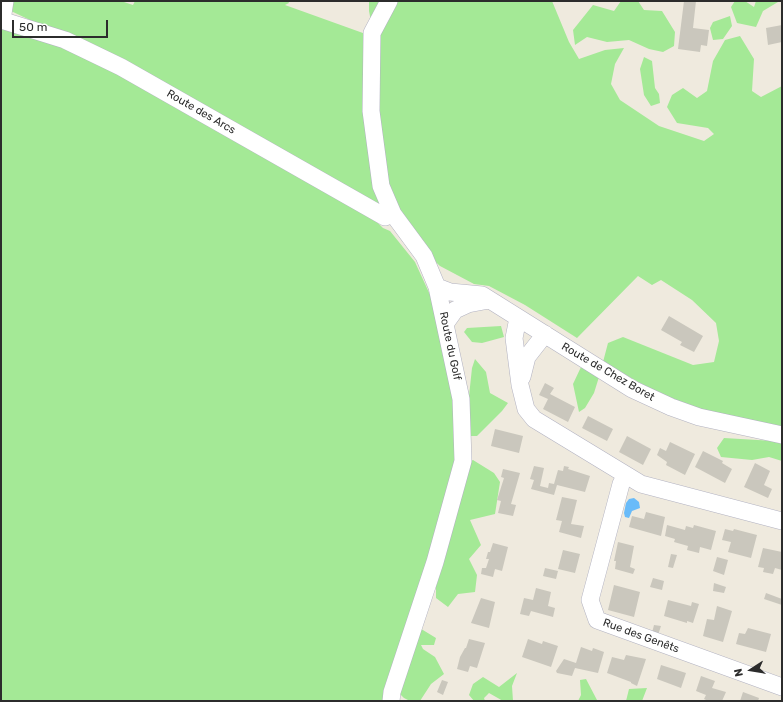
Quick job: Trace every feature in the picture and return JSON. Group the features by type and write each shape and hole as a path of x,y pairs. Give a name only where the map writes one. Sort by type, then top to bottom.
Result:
{"street":[{"path":"2,20 5,1"},
{"name":"Route du Golf","path":"389,1 372,33 371,112 381,186 393,214 424,256 437,287 461,399 463,460 435,562 392,692 391,701"},
{"name":"Route des Arcs","path":"2,20 65,40 121,67 384,217 393,214"},
{"name":"Route de Chez Boret","path":"437,287 450,292 482,295 632,389 671,408 699,417 782,435"},
{"path":"445,324 455,310 468,304 489,300"},
{"path":"518,318 514,338 520,385 526,409 534,419 625,476 641,484 782,521"},
{"path":"520,385 527,357 545,334"},
{"name":"Rue des Genêts","path":"625,476 621,484 590,600 597,620 782,687"}],"green space":[{"path":"10,1 121,1 133,5 135,1 288,1 289,3 285,5 374,37 369,11 369,1 552,1 569,42 579,59 605,50 624,48 615,64 611,84 620,100 659,126 704,141 714,134 708,128 677,123 667,107 672,95 683,88 697,98 707,91 713,61 725,40 740,36 754,59 752,91 761,97 782,86 782,429 725,418 670,400 603,362 608,343 623,337 693,365 714,362 719,341 716,323 692,300 661,280 652,285 638,276 577,338 525,305 489,286 474,284 440,266 376,207 374,219 383,228 390,231 415,262 431,297 446,359 455,415 456,461 440,522 384,701 1,701 1,25 114,60 11,11"},
{"path":"621,1 638,1 644,10 662,11 675,32 674,46 663,52 649,49 629,40 607,42 587,37 575,45 573,30 593,5 614,11"},
{"path":"735,1 745,1 754,7 756,1 778,2 763,11 756,27 737,23 731,7"},
{"path":"730,16 732,26 723,39 713,40 710,28 713,22"},
{"path":"644,57 652,61 655,88 659,94 660,103 651,106 644,95 640,69"},
{"path":"501,326 504,337 482,343 472,342 464,332 467,328"},
{"path":"475,359 486,372 490,393 508,403 477,436 471,436 467,415 472,368"},
{"path":"581,367 599,377 594,393 585,408 579,412 573,384"},
{"path":"724,438 774,441 782,444 782,461 769,457 752,460 721,457 717,448"},
{"path":"473,460 494,473 500,482 495,514 470,520 481,545 469,559 477,575 475,592 458,594 448,607 436,598 436,569 466,463"},
{"path":"418,627 436,638 434,645 421,645 423,649 435,657 444,674 431,684 420,701 410,701 398,692"},
{"path":"517,673 512,686 513,701 503,701 489,693 484,698 485,701 474,701 469,695 473,684 483,677 499,687"},
{"path":"586,679 597,700 602,701 578,701 581,695 580,680"},
{"path":"647,688 642,701 626,701 629,689"}],"water":[{"path":"634,498 639,502 640,508 632,511 629,518 625,517 624,513 626,503 629,499"}],"building":[{"path":"684,1 696,1 693,28 709,30 707,46 701,45 700,52 678,49"},
{"path":"782,25 782,42 768,45 766,28"},
{"path":"669,316 703,336 694,352 680,345 682,342 661,330"},
{"path":"545,383 554,388 550,394 575,407 568,422 543,409 548,399 539,395"},
{"path":"588,416 613,429 607,441 582,428"},
{"path":"495,429 523,436 519,453 491,446"},
{"path":"627,436 651,449 643,465 619,452"},
{"path":"670,442 695,454 685,475 666,465 667,462 657,455 660,448 666,451"},
{"path":"703,451 723,461 722,463 732,469 725,483 695,467"},
{"path":"755,463 770,471 764,485 772,489 768,498 744,487"},
{"path":"534,466 544,468 540,486 548,488 549,483 554,484 558,470 563,471 564,466 569,467 568,469 590,476 585,492 557,485 554,495 531,489 534,480 530,479"},
{"path":"503,469 520,473 511,504 516,505 513,516 498,513 501,501 497,500 504,478 501,477"},
{"path":"562,497 577,500 571,524 584,526 581,538 559,532 562,521 556,520"},
{"path":"646,512 665,517 661,536 629,527 632,516 644,519"},
{"path":"667,525 685,530 686,526 693,528 694,525 716,531 711,550 700,547 699,553 687,550 688,546 674,542 675,539 665,536"},
{"path":"725,529 733,531 734,529 757,535 751,558 728,552 731,542 722,540"},
{"path":"618,542 634,546 630,567 635,569 633,574 615,569 616,561 614,561"},
{"path":"493,543 508,547 502,571 495,569 493,577 481,574 482,568 486,568 489,559 486,559"},
{"path":"763,548 782,552 782,570 775,568 773,574 763,572 764,568 758,567"},
{"path":"563,550 580,554 575,573 558,569"},
{"path":"671,554 677,555 673,568 668,567"},
{"path":"717,557 728,560 724,575 713,571"},
{"path":"545,568 558,571 556,579 543,576"},
{"path":"653,578 664,581 662,590 650,587"},
{"path":"714,583 726,587 724,593 713,591"},
{"path":"614,585 640,592 634,617 608,610"},
{"path":"536,588 551,592 548,606 555,608 553,617 531,611 529,616 520,614 524,598 533,600"},
{"path":"766,593 782,599 782,605 764,599"},
{"path":"481,598 495,602 489,628 471,623"},
{"path":"668,600 691,606 692,602 699,604 693,623 687,621 687,623 664,616"},
{"path":"717,606 732,611 723,642 703,636 707,619 714,620"},
{"path":"654,625 661,626 658,635 652,633"},
{"path":"748,628 771,634 766,652 736,644 739,633 745,634"},
{"path":"469,639 485,643 477,668 470,666 468,672 457,669 460,657 466,648"},
{"path":"528,639 542,644 543,641 558,646 551,667 522,657"},
{"path":"581,647 592,651 593,648 604,652 598,673 575,668 572,676 557,673 556,671 564,659 576,663"},
{"path":"626,655 646,659 637,686 631,682 607,673 612,657 624,660"},
{"path":"661,665 686,673 681,688 657,679"},
{"path":"701,676 715,681 712,688 726,692 722,701 708,701 704,699 706,695 696,691"},
{"path":"442,680 448,682 443,695 437,692"},
{"path":"743,692 759,698 758,701 740,701"}]}
